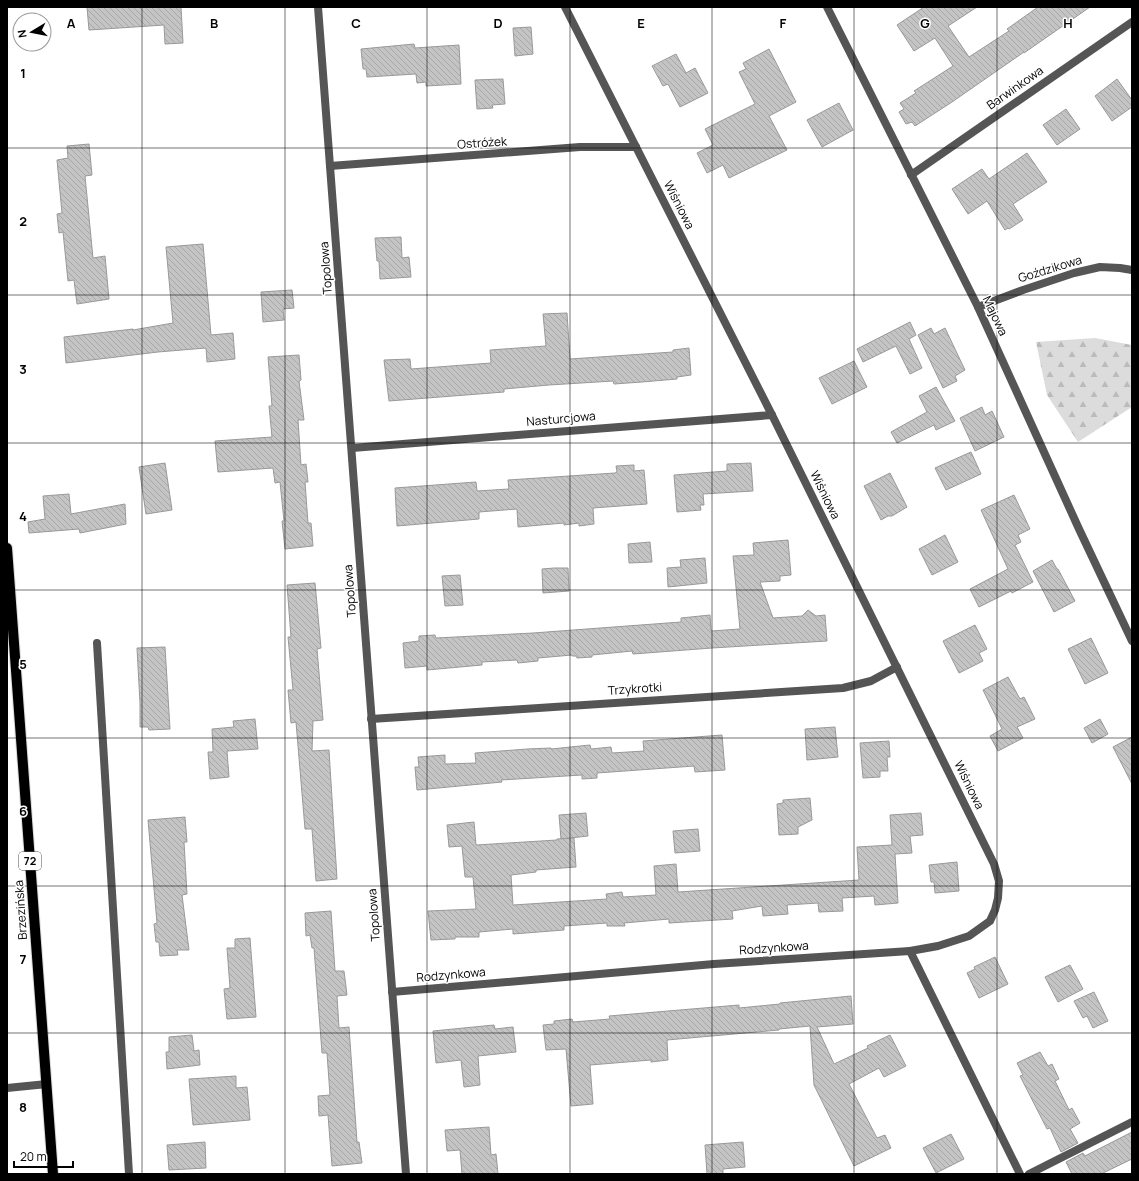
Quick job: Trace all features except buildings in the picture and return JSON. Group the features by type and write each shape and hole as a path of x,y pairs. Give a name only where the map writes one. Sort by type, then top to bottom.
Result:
{"main road":[{"name":"Brzezińska","path":"7,548 53,1174"}],"street":[{"name":"Topolowa","path":"318,7 406,1174"},
{"name":"Wiśniowa","path":"565,7 772,415 994,864 999,881 998,898 990,921 969,936 951,943 910,951"},
{"name":"Majowa","path":"827,7 978,307 1079,529 1132,641"},
{"name":"Barwinkowa","path":"911,175 1132,22"},
{"name":"Ostróżek","path":"330,166 580,148 636,147"},
{"name":"Goździkowa","path":"978,307 1023,290 1100,267 1132,270"},
{"name":"Nasturcjowa","path":"352,448 772,415"},
{"path":"97,643 129,1174"},
{"name":"Trzykrotki","path":"371,719 843,688 871,681 897,667"},
{"path":"910,951 1020,1174"},
{"name":"Rodzynkowa","path":"392,992 714,964 910,951"},
{"path":"7,1088 47,1084"},
{"path":"1029,1174 1132,1122"}],"green space":[{"path":"1095,338 1132,345 1132,407 1078,442 1047,395 1036,342"}]}
